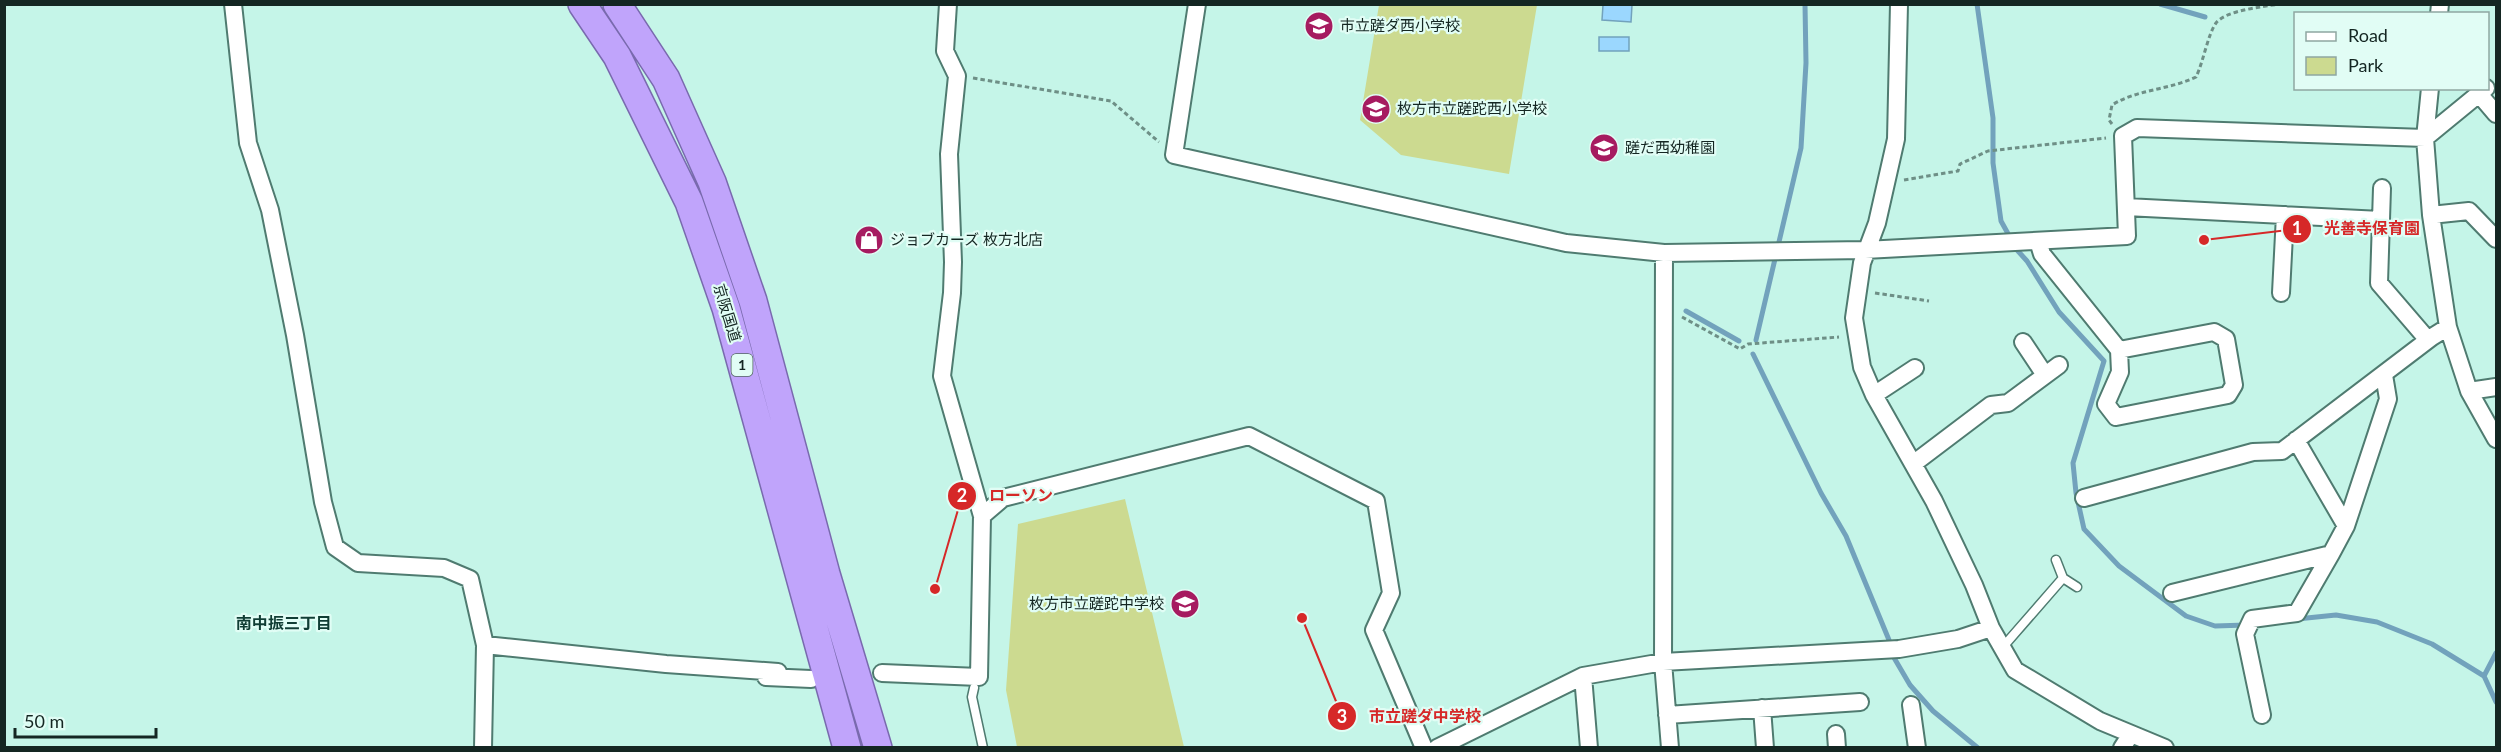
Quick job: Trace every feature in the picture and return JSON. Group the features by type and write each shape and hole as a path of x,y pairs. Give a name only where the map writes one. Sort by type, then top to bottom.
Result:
{"highway":[{"name":"京阪国道","path":"582,4 617,56 689,202 726,308 847,747"},
{"name":"京阪国道","path":"617,4 666,78 712,182 753,302 826,574 871,677 878,747"},
{"path":"802,583 811,679 827,747"}],"street":[{"path":"233,4 248,143 270,210 295,335 323,502 335,548 358,562 444,568 471,579 485,645 483,747"},
{"path":"948,4 945,51 957,76 949,154 952,293 942,376 982,516 977,683"},
{"path":"1197,4 1174,155 1566,243 1664,253 1865,250 2127,236 2123,136 2137,128 2425,138 2484,90 2496,114"},
{"path":"1899,4 1896,138 1876,223 1865,250 1854,318 1862,367 1874,395 1913,464 1974,585 1991,628 2015,670 2100,721 2127,740 2165,747"},
{"path":"2430,90 2425,138 2430,215 2448,327 2469,391 2496,439"},
{"path":"2382,188 2379,284 2428,340"},
{"path":"2126,207 2381,220"},
{"path":"2430,215 2469,211 2496,239"},
{"path":"2282,293 2285,215"},
{"path":"2038,241 2042,254 2119,350 2120,372 2106,404 2116,417 2228,396 2234,385 2226,339 2214,332 2119,350"},
{"path":"1664,253 1663,662 1670,747"},
{"path":"2084,498 2253,452 2282,451 2448,327"},
{"path":"1913,464 1991,405 2008,403 2052,370 2023,342"},
{"path":"1874,395 1915,368"},
{"path":"2262,715 2245,633 2252,619 2297,613 2331,554 2346,526 2388,399 2384,375"},
{"path":"2469,391 2496,387"},
{"path":"982,516 1002,498 1249,436 1376,501 1391,593 1374,630 1424,747"},
{"path":"2296,440 2346,526"},
{"path":"2172,594 2331,554"},
{"path":"1437,747 1583,676 1663,662 1899,649 1958,639 1991,628"},
{"path":"485,645 666,664 778,672"},
{"path":"666,664 681,673 811,679"},
{"path":"1583,676 1589,747"},
{"path":"871,677 977,683"},
{"path":"871,677 977,683"},
{"path":"1667,715 1860,702"},
{"path":"1911,705 1917,747"},
{"path":"1762,708 1765,747"}],"lane":[{"path":"2056,560 2063,578 2077,587"},
{"path":"2002,648 2063,578"},
{"path":"977,683 972,697 983,747"}],"path":[{"path":"2123,136 2109,120 2112,105 2127,96 2184,83 2196,77 2216,24 2223,17 2279,4"},
{"path":"957,76 1112,101 1174,155"},
{"path":"1887,182 1958,171 1960,164 1988,151 2123,136"},
{"path":"1858,290 1929,300"},
{"path":"1664,309 1740,349 1748,344 1856,336"}],"green space":[{"path":"1379,5 1537,5 1509,174 1401,155 1360,120"},
{"path":"1125,499 1184,747 1017,747 1006,690 1018,524"}],"water":[{"path":"1603,5 1632,5 1631,22 1602,20"},
{"path":"1599,37 1629,37 1629,51 1599,51"}],"waterway":[{"path":"1756,340 1801,148 1806,63 1805,4"},
{"path":"1977,4 1993,118 1993,163 2001,221 2017,250 2027,261 2059,312 2104,361 2073,463 2076,493 2084,529 2119,566 2186,616 2215,626 2246,625"},
{"path":"2160,4 2205,17"},
{"path":"1686,311 1739,341"},
{"path":"1753,354 1821,493 1846,536 1889,640"},
{"path":"2297,619 2336,615 2377,622 2432,644 2484,676 2496,702"},
{"path":"2484,676 2496,653"},
{"path":"1893,656 1910,685 1933,711 1978,748"}],"place":[{"name":"市立蹉ダ西小学校","path":"1319,26"},
{"name":"枚方市立蹉跎西小学校","path":"1376,109"},
{"name":"蹉だ西幼稚園","path":"1604,148"},
{"name":"ジョブカーズ 枚方北店","path":"869,240"},
{"name":"光善寺保育園","path":"2204,240"},
{"name":"ローソン","path":"935,589"},
{"name":"枚方市立蹉跎中学校","path":"1185,604"},
{"name":"市立蹉ダ中学校","path":"1302,618"}],"district":[{"name":"南中振三丁目","path":"284,623"}]}
